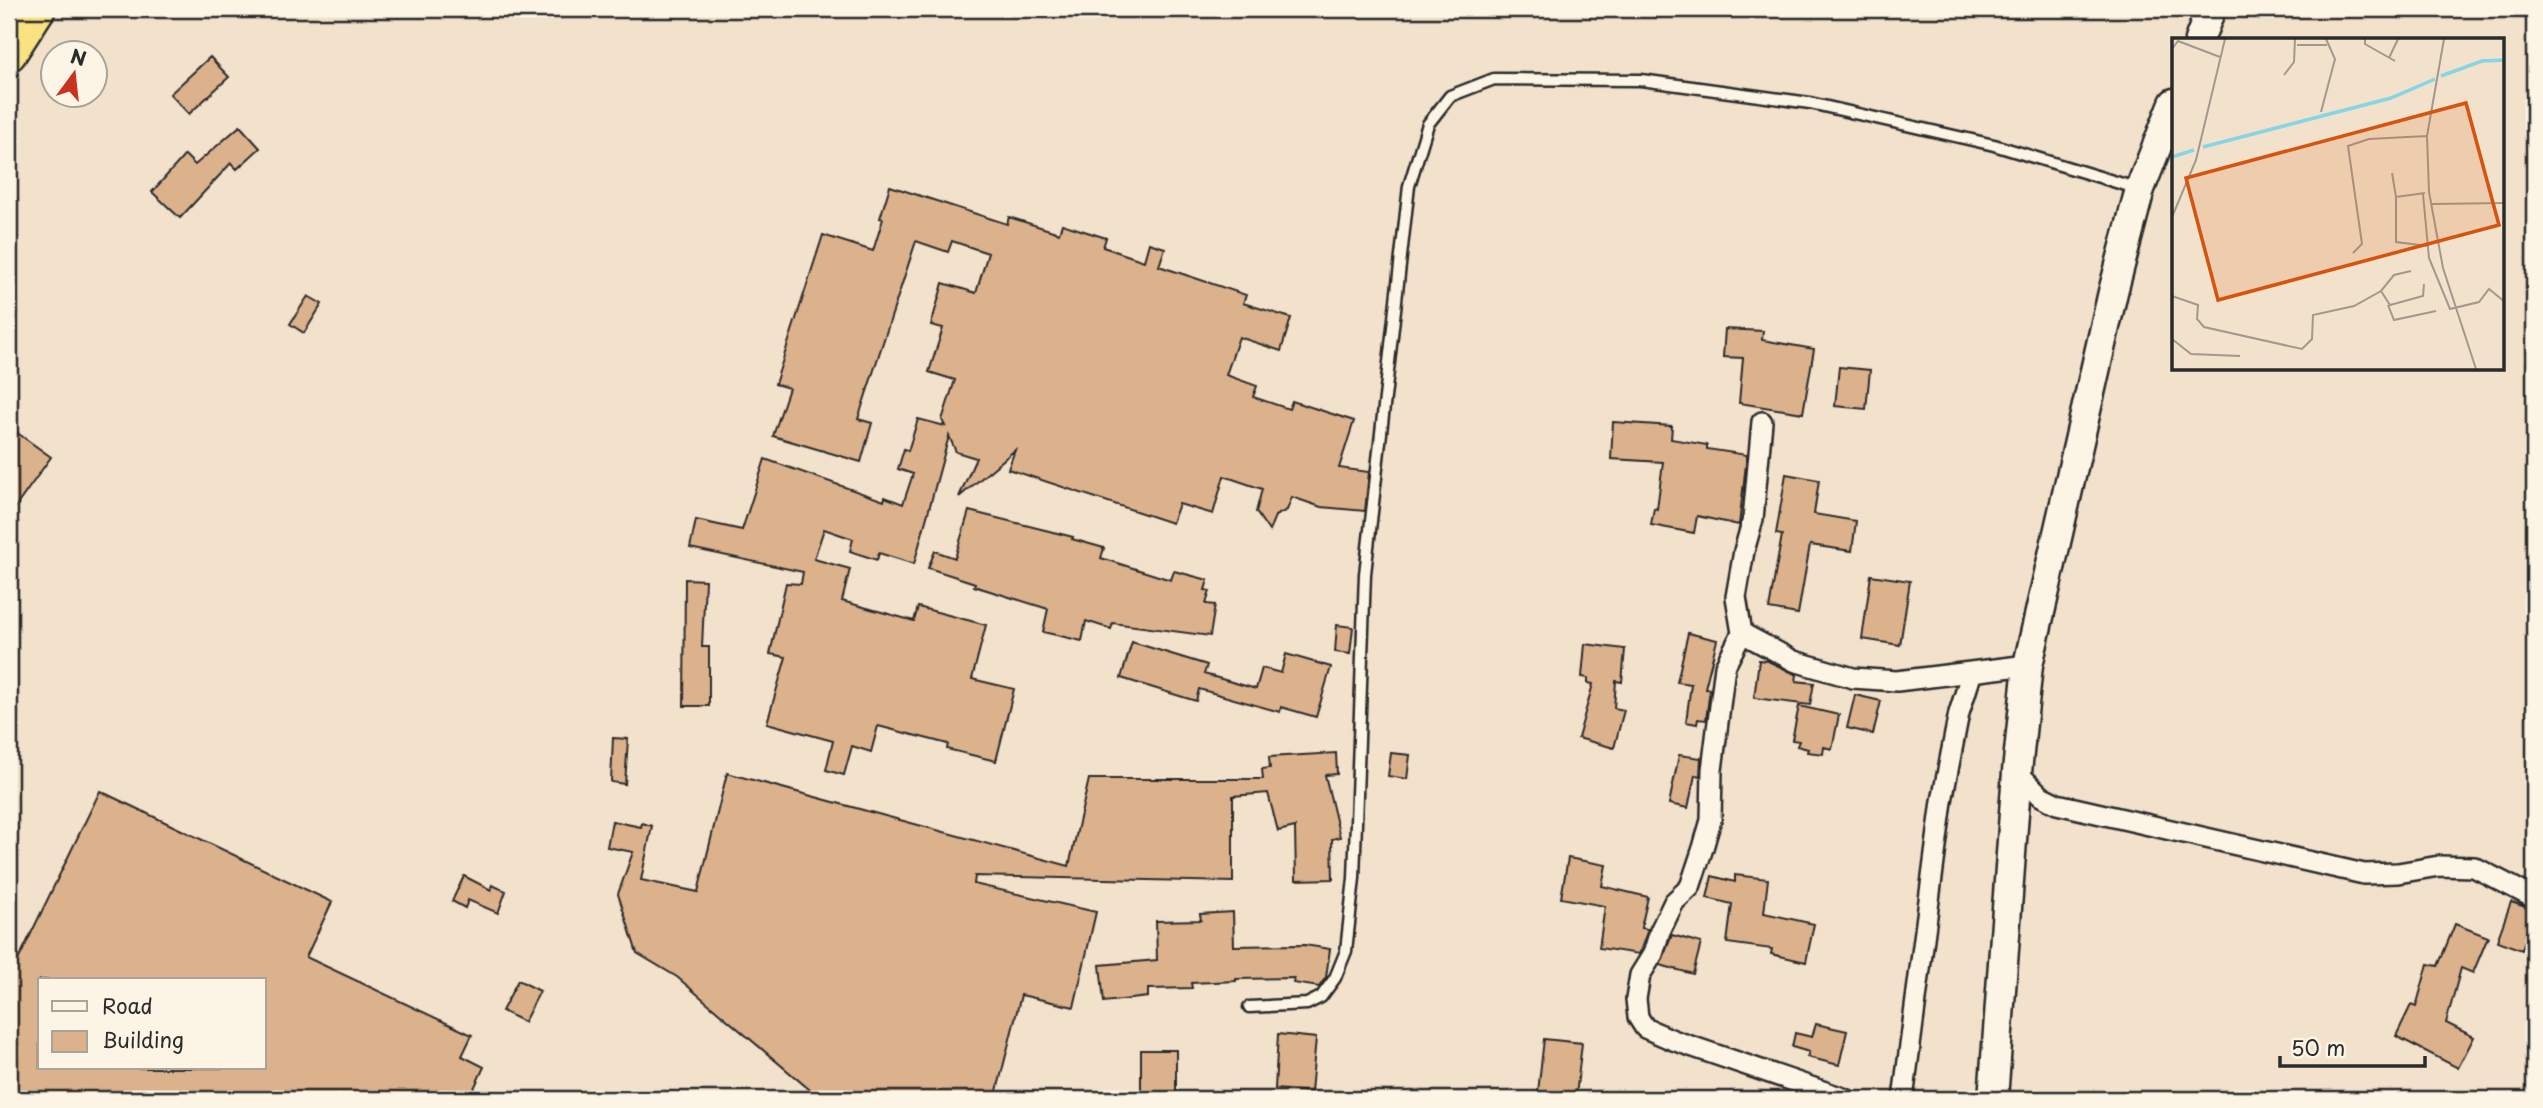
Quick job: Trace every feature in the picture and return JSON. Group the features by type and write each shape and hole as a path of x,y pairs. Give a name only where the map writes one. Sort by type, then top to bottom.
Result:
{"highway":[{"path":"9,54 38,9"}],"main road":[{"path":"2200,38 2211,9"},
{"path":"1993,1099 2017,772 2028,665 2113,292 2140,189 2172,108"}],"street":[{"path":"1762,422 1753,519 1736,597 1742,634 1725,666 1712,770 1711,820 1690,887 1674,902 1660,931 1653,954 1640,975 1636,999 1638,1017 1645,1028 1664,1036 1846,1099"},
{"path":"1742,634 1794,661 1853,678 1898,681 2028,665"},
{"path":"1903,1099 1942,801 1959,713 1972,672"},
{"path":"2017,772 2041,796 2057,804 2364,874 2398,873 2439,866 2474,867 2534,898"}],"lane":[{"path":"1249,1007 1307,1004 1321,997 1335,978 1346,951 1354,878 1366,574 1409,186 1428,124 1450,96 1494,79 1641,80 1810,103 1994,145 2140,189"}],"building":[{"path":"210,57 229,77 189,114 170,94"},
{"path":"240,126 260,148 237,169 231,163 180,218 152,192 185,155 195,165"},
{"path":"890,186 1007,224 1009,217 1059,233 1062,224 1106,238 1103,247 1144,261 1149,243 1165,248 1159,266 1246,295 1243,303 1291,318 1281,351 1239,337 1226,375 1257,386 1253,397 1289,409 1292,401 1354,421 1339,468 1369,472 1365,511 1321,507 1292,497 1287,510 1275,516 1269,531 1256,512 1262,489 1224,476 1213,514 1179,504 1172,523 1008,469 1015,450 959,497 976,458 956,452 949,436 914,564 879,553 877,560 850,551 853,539 824,529 814,559 850,569 842,601 914,621 918,607 986,625 972,679 1014,689 996,761 947,749 948,744 878,726 871,752 852,746 844,775 826,770 833,741 767,723 786,657 770,654 786,583 801,584 803,572 690,548 696,520 742,530 765,459 884,501 885,497 903,504 913,474 898,469 904,449 908,451 918,419 945,426 942,420 955,380 929,372 943,328 931,325 943,283 976,293 988,253 952,241 948,252 916,241 858,419 872,423 861,462 773,436 789,388 775,384 823,235 873,251"},
{"path":"308,296 322,304 304,333 290,324"},
{"path":"1725,329 1763,331 1762,340 1814,349 1803,413 1739,403 1743,358 1723,357"},
{"path":"1839,367 1870,370 1866,409 1835,406"},
{"path":"1613,422 1672,426 1671,439 1707,445 1707,449 1747,455 1739,525 1697,516 1694,533 1651,525 1654,508 1657,509 1663,462 1611,459"},
{"path":"9,427 51,457 9,516"},
{"path":"1786,474 1819,480 1814,514 1856,521 1852,551 1810,545 1798,614 1769,609 1782,535 1776,534"},
{"path":"969,511 1073,537 1072,539 1104,548 1101,558 1171,580 1174,571 1208,580 1205,590 1210,591 1206,604 1215,605 1210,636 1113,623 1111,629 1086,621 1082,641 1043,632 1048,609 974,586 975,583 928,568 935,551 955,558"},
{"path":"1871,575 1910,581 1900,645 1862,639"},
{"path":"685,579 705,580 702,647 709,647 709,706 684,706"},
{"path":"1337,625 1353,627 1350,654 1335,652"},
{"path":"1688,633 1717,640 1705,688 1710,689 1706,720 1698,719 1697,724 1686,722 1691,684 1677,682"},
{"path":"1132,642 1207,665 1204,674 1256,689 1262,668 1281,673 1286,654 1331,667 1316,717 1281,707 1280,712 1199,689 1196,701 1121,678"},
{"path":"1585,644 1625,649 1622,682 1616,681 1614,708 1624,710 1614,748 1578,738 1593,684 1588,683 1588,678 1582,677"},
{"path":"1759,660 1768,661 1797,675 1796,681 1814,683 1810,705 1754,698"},
{"path":"1855,695 1881,701 1873,734 1847,728"},
{"path":"1799,706 1839,715 1832,749 1824,747 1823,754 1807,752 1808,749 1797,746 1799,741 1792,740"},
{"path":"613,738 628,739 625,784 611,782"},
{"path":"1336,753 1337,774 1325,775 1340,837 1332,839 1333,879 1296,880 1295,827 1278,831 1268,793 1233,796 1233,882 975,876 974,884 1096,912 1074,1007 1021,995 995,1099 827,1099 816,1095 677,977 637,953 618,894 633,852 607,847 612,821 641,827 642,823 652,826 641,880 698,892 727,773 1069,866 1089,779 1263,779 1262,769 1270,768 1269,757"},
{"path":"1391,753 1410,755 1407,779 1388,776"},
{"path":"1679,755 1701,758 1700,776 1695,775 1688,808 1669,804"},
{"path":"100,791 332,902 306,957 472,1035 462,1056 484,1067 469,1099 9,1099 9,979"},
{"path":"1568,858 1606,865 1602,886 1648,897 1641,928 1648,929 1639,954 1599,948 1605,906 1561,898"},
{"path":"1735,875 1768,879 1764,913 1814,924 1806,962 1771,954 1772,949 1727,943 1732,904 1707,898 1712,876 1735,882"},
{"path":"464,876 491,890 492,885 506,891 498,913 468,900 465,908 452,901"},
{"path":"2511,902 2534,910 2522,950 2497,941"},
{"path":"1233,912 1234,946 1305,945 1330,949 1326,977 1319,987 1293,983 1294,978 1236,979 1191,983 1192,988 1148,989 1148,997 1104,1002 1100,965 1157,960 1156,921 1201,920 1200,914"},
{"path":"2455,924 2488,937 2473,973 2461,968 2446,1023 2474,1037 2458,1068 2396,1036 2411,1005 2416,1007 2428,964 2438,966"},
{"path":"1672,935 1701,943 1693,974 1660,965"},
{"path":"518,980 540,991 524,1022 502,1011"},
{"path":"1816,1024 1847,1031 1839,1065 1807,1057 1809,1052 1792,1047 1795,1033 1812,1037"},
{"path":"1278,1034 1316,1038 1311,1092 1275,1089"},
{"path":"1544,1039 1582,1043 1576,1096 1538,1092"},
{"path":"1141,1050 1176,1050 1176,1099 1141,1099"}]}
